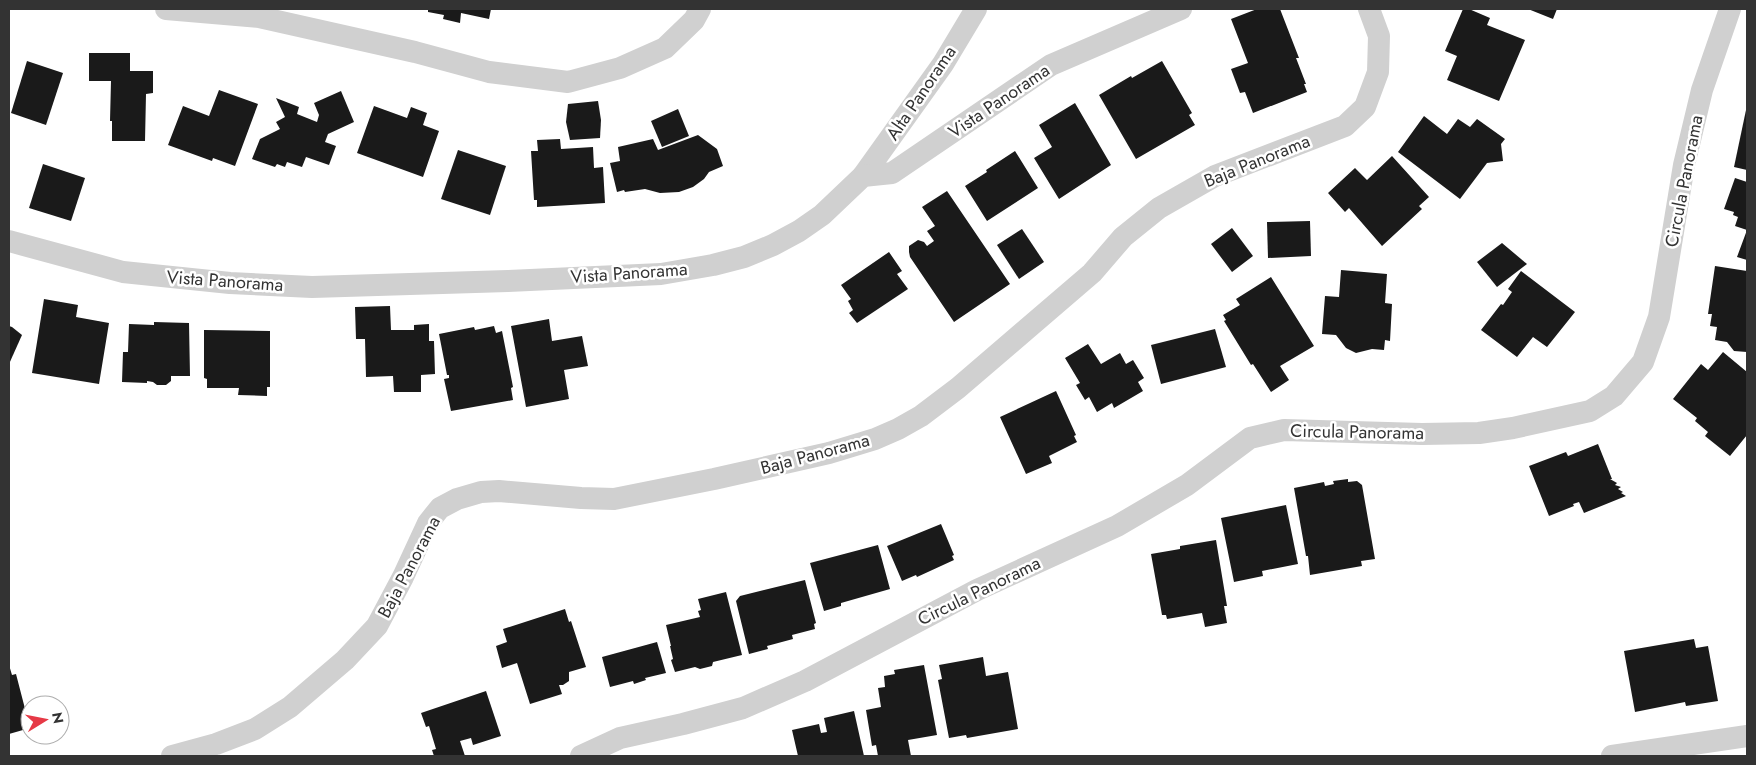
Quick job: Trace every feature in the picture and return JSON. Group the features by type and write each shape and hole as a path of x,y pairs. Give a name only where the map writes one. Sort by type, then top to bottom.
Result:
{"street":[{"path":"166,9 259,17 414,52 489,72 568,82 620,68 665,48 694,20 700,9"},
{"name":"Alta Panorama","path":"863,176 943,64 976,9"},
{"name":"Vista Panorama","path":"9,241 123,272 230,283 312,287 661,274 714,265 774,245 799,231 822,215 863,176 892,173 1051,65 1181,9"},
{"name":"Baja Panorama","path":"172,756 216,744 255,729 290,706 345,660 377,626 403,577 428,523 440,508 457,499 480,492 499,491 614,499 829,453 875,439 921,416 958,388 1092,273 1123,237 1159,208 1215,176 1345,126 1366,108 1378,72 1379,36 1369,9"},
{"name":"Circula Panorama","path":"581,756 620,738 743,708 806,681 977,590 1116,526 1188,486 1250,438 1284,430 1422,434 1479,433 1514,428 1590,411 1614,396 1643,362 1658,317 1684,165 1700,100 1730,9"},
{"path":"1612,756 1747,736"}],"building":[{"path":"428,9 491,9 489,19 461,13 460,23 443,19 444,15 428,12"},
{"path":"1257,9 1280,9 1299,58 1296,58 1306,84 1304,84 1307,92 1253,113 1245,92 1240,93 1231,69 1248,63 1231,19"},
{"path":"1463,9 1469,9 1490,18 1487,25 1525,40 1499,101 1447,80 1457,56 1445,51"},
{"path":"1528,9 1557,9 1553,19"},
{"path":"89,53 130,53 130,71 153,71 153,93 146,94 145,141 112,141 112,121 110,121 111,81 89,81"},
{"path":"27,61 63,73 46,125 11,113"},
{"path":"1162,61 1192,113 1189,115 1195,125 1136,159 1099,95 1131,76 1132,78"},
{"path":"219,90 258,104 235,166 213,158 212,161 168,145 183,106 209,116"},
{"path":"341,91 354,122 328,134 325,142 336,146 329,165 306,157 302,167 287,162 285,167 277,164 275,167 252,159 260,139 280,129 276,122 285,117 276,98 299,107 297,114 317,122 319,115 314,103"},
{"path":"598,101 601,120 600,138 570,140 566,122 568,104"},
{"path":"1075,103 1111,165 1059,199 1034,158 1052,147 1039,125"},
{"path":"374,106 407,118 411,107 427,113 423,125 439,131 423,177 357,153"},
{"path":"678,109 689,136 662,147 651,121"},
{"path":"1747,110 1747,170 1734,167"},
{"path":"1424,116 1447,134 1458,119 1470,127 1477,119 1505,139 1501,144 1503,161 1487,163 1460,199 1398,152"},
{"path":"698,135 717,149 723,166 709,172 704,179 693,187 679,192 660,193 645,189 617,192 610,163 620,161 618,147 653,139 658,150"},
{"path":"560,139 561,149 593,147 594,168 603,167 605,203 537,207 537,200 534,200 531,151 538,151 537,140"},
{"path":"458,150 506,166 490,215 441,199"},
{"path":"1015,151 1038,188 987,221 965,186"},
{"path":"1392,156 1429,197 1419,206 1422,209 1382,246 1349,208 1345,212 1328,193 1355,168 1367,180"},
{"path":"43,164 85,178 71,221 29,208"},
{"path":"1735,178 1747,182 1747,230 1735,226 1738,217 1733,215 1734,212 1724,209"},
{"path":"947,191 1010,284 954,322 910,257 909,252 909,246 918,240 924,242 927,246 934,241 927,231 935,226 922,207"},
{"path":"1310,221 1311,256 1268,258 1267,222"},
{"path":"1232,228 1253,256 1232,272 1211,244"},
{"path":"1022,229 1044,262 1019,279 997,245"},
{"path":"1747,230 1747,260 1737,257"},
{"path":"1502,243 1527,264 1497,287 1477,262"},
{"path":"889,252 902,271 897,274 908,289 857,323 849,313 853,310 848,301 851,299 841,285"},
{"path":"1715,266 1747,271 1747,352 1734,351 1727,342 1715,340 1717,327 1710,326 1712,314 1708,314"},
{"path":"1341,270 1387,274 1385,303 1392,304 1390,341 1385,340 1384,350 1372,349 1356,353 1346,348 1336,335 1322,334 1325,296 1339,297"},
{"path":"1521,271 1575,312 1547,347 1533,337 1517,357 1481,330 1512,292 1508,289"},
{"path":"1271,277 1314,346 1280,366 1289,380 1271,392 1253,364 1251,365 1224,321 1226,320 1223,315 1240,305 1236,299"},
{"path":"44,299 78,305 76,317 109,323 99,384 32,373"},
{"path":"390,306 391,330 414,330 414,325 429,324 429,341 434,341 435,374 421,375 421,392 394,392 393,376 366,377 365,339 356,339 355,307"},
{"path":"549,319 552,341 582,336 588,366 564,370 569,399 526,407 511,326"},
{"path":"154,322 189,323 190,376 171,376 171,381 166,385 157,385 147,381 147,383 122,382 123,352 128,352 129,324 154,325"},
{"path":"9,326 22,335 9,364"},
{"path":"494,326 496,333 502,331 513,387 511,388 513,400 451,411 444,379 449,378 449,375 447,375 439,334 474,327 475,330"},
{"path":"1215,329 1226,367 1161,384 1151,345"},
{"path":"204,330 270,331 270,387 267,387 267,396 238,395 239,388 207,388 207,379 204,378"},
{"path":"1088,344 1101,364 1120,353 1126,364 1133,360 1144,378 1138,382 1143,391 1114,408 1112,403 1097,412 1089,397 1085,400 1076,385 1080,383 1065,358"},
{"path":"1723,352 1747,372 1747,435 1730,456 1705,436 1708,432 1695,421 1697,418 1673,399 1701,364 1708,370"},
{"path":"1056,391 1076,435 1074,436 1077,442 1049,456 1052,463 1026,474 1000,417"},
{"path":"1598,444 1612,479 1610,479 1617,483 1615,485 1621,487 1618,489 1626,496 1584,513 1579,502 1573,504 1574,506 1549,516 1529,466 1566,452 1568,456"},
{"path":"1348,479 1348,482 1357,481 1362,485 1375,559 1361,561 1362,566 1310,575 1294,488 1324,482 1325,486 1334,484 1333,481"},
{"path":"1286,505 1298,564 1262,571 1263,576 1234,582 1221,518"},
{"path":"941,524 954,555 952,556 954,560 917,577 916,575 902,581 887,546"},
{"path":"1216,540 1227,606 1224,606 1227,623 1205,627 1202,613 1167,619 1166,615 1162,615 1151,554 1180,549 1180,546"},
{"path":"878,545 890,589 841,603 841,606 824,611 810,563"},
{"path":"805,580 816,623 814,624 815,629 792,635 793,639 767,646 768,649 749,654 736,601 740,596"},
{"path":"726,592 742,655 713,662 712,666 700,669 695,667 675,672 671,660 673,659 666,625 700,617 698,611 701,610 698,599"},
{"path":"565,609 569,622 571,621 586,667 569,672 569,681 559,685 562,694 530,704 517,663 502,668 496,646 507,642 503,629"},
{"path":"1694,639 1696,648 1708,646 1718,701 1686,706 1685,702 1635,712 1624,651"},
{"path":"657,642 666,673 645,678 646,680 634,684 633,681 610,687 602,657"},
{"path":"983,657 986,676 1008,672 1018,729 967,738 966,735 949,738 938,680 942,679 939,665"},
{"path":"9,665 12,675 16,674 21,695 20,731 9,734"},
{"path":"924,665 937,735 908,740 911,756 878,756 876,745 872,746 866,710 881,707 878,688 885,687 884,676 895,674 894,670"},
{"path":"486,691 501,736 473,745 471,738 460,741 465,756 434,756 432,750 436,749 429,726 426,727 421,713"},
{"path":"854,711 864,756 798,756 792,730 819,724 821,733 827,732 824,718"}]}
